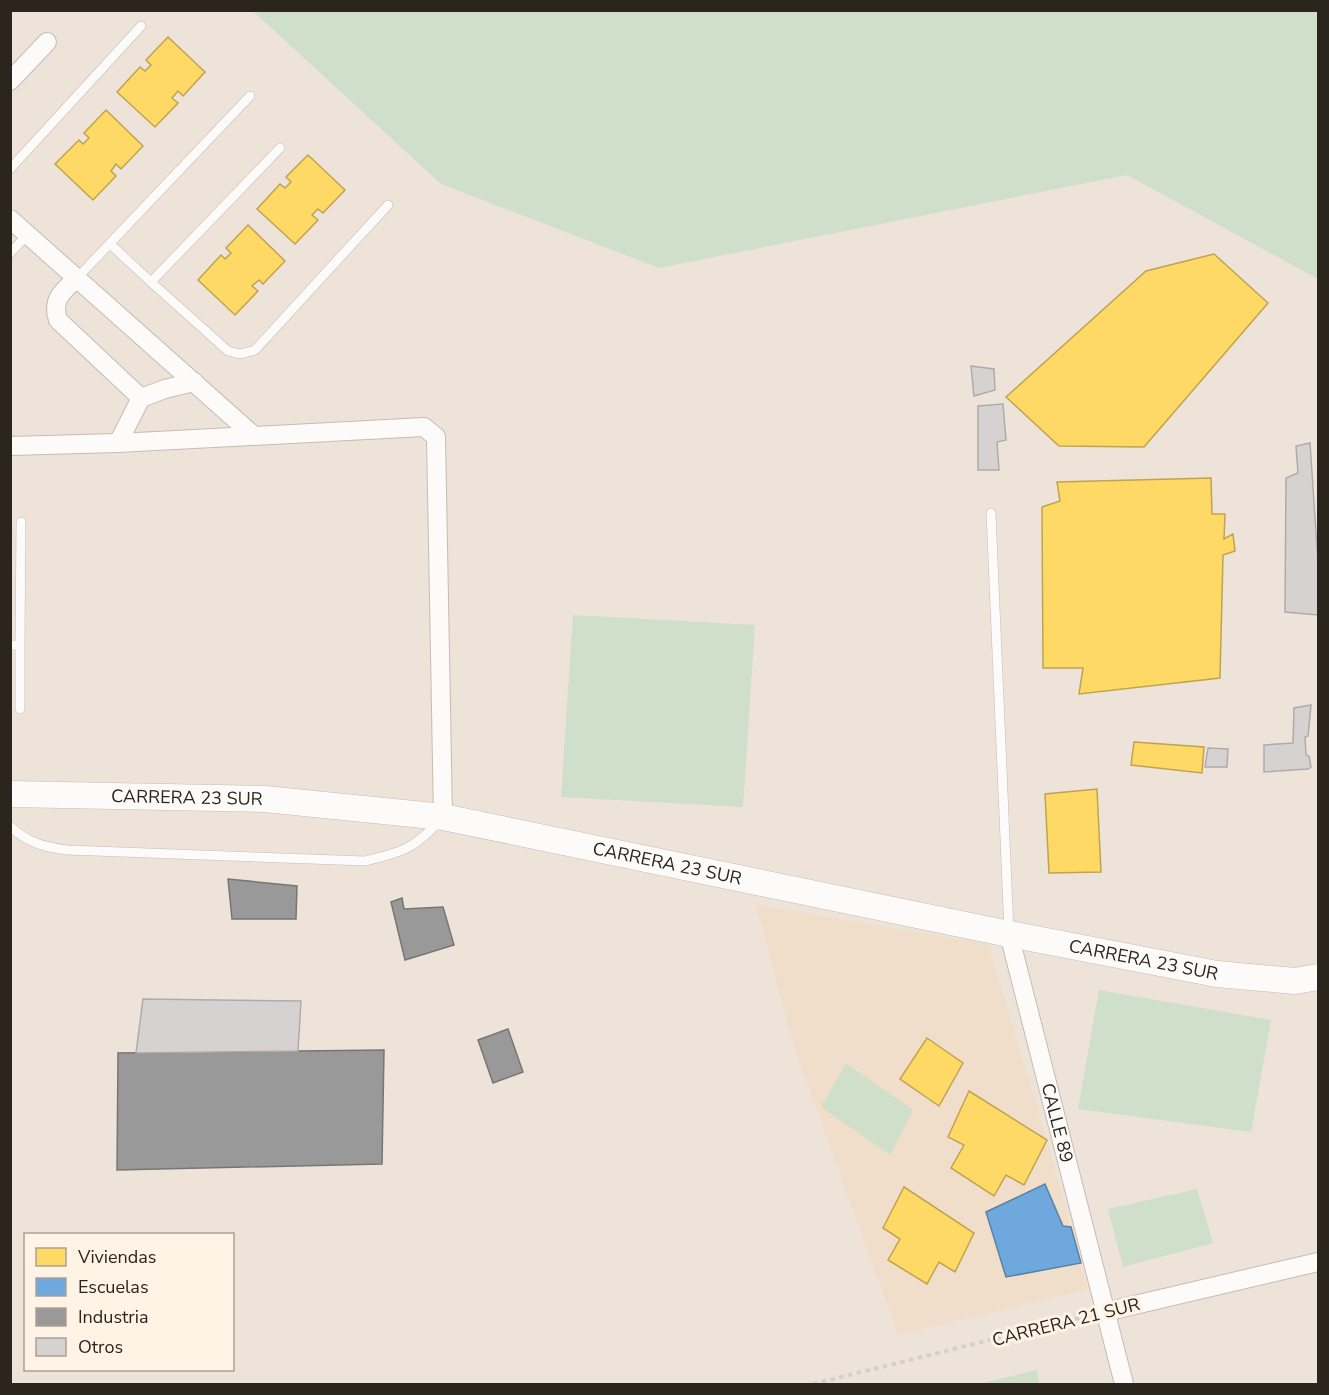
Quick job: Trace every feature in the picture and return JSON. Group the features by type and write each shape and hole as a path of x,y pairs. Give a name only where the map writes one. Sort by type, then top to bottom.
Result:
{"main road":[{"name":"CARRERA 23 SUR","path":"10,795 265,799 443,817 1009,934 1216,974 1295,981 1318,977"}],"street":[{"path":"10,81 47,42"},
{"path":"10,219 253,435"},
{"path":"77,278 57,301 55,310 58,320 141,398"},
{"path":"118,443 141,398 165,388 194,382"},
{"path":"10,446 118,443 424,427 436,437 443,817"},
{"name":"CALLE 89","path":"1009,934 1124,1384"},
{"name":"CARRERA 21 SUR","path":"1106,1312 1318,1262"}],"lane":[{"path":"10,169 141,26"},
{"path":"77,278 250,96"},
{"path":"152,282 280,148"},
{"path":"110,244 228,351 240,354 255,350 388,206"},
{"path":"10,253 28,234"},
{"path":"991,513 1009,934"},
{"path":"20,709 15,645 21,522"},
{"path":"10,826 32,842 67,850 364,861 394,854 414,845 443,817"}],"path":[{"name":"CARRERA 21 SUR","path":"813,1384 1106,1312"}],"shaded area":[{"path":"756,905 988,944 1047,1140 1088,1289 898,1335 794,1047"}],"green space":[{"path":"253,11 1318,11 1318,279 1127,175 659,268 441,184"},
{"path":"573,615 755,625 743,807 561,797"},
{"path":"1099,990 1271,1020 1251,1132 1078,1109"},
{"path":"846,1063 913,1110 890,1155 821,1107"},
{"path":"1197,1189 1213,1243 1123,1267 1108,1209"},
{"path":"1037,1370 1039,1384 979,1384"}],"building: Viviendas":[{"path":"168,37 205,72 183,96 178,91 172,98 178,103 155,127 117,92 140,67 145,71 151,65 146,60"},
{"path":"106,110 143,146 121,169 116,164 111,171 116,176 93,200 55,164 79,140 83,144 89,138 84,133"},
{"path":"308,155 345,190 323,213 318,209 312,215 318,220 295,244 257,209 280,184 285,188 291,182 286,177"},
{"path":"248,225 285,261 263,284 259,280 252,286 258,291 235,315 198,280 221,255 225,259 231,253 226,248"},
{"path":"1214,254 1268,303 1144,447 1059,446 1006,397 1146,271"},
{"path":"1211,478 1212,514 1225,514 1224,539 1233,534 1235,551 1223,555 1220,678 1079,694 1083,668 1043,668 1042,507 1060,501 1057,482"},
{"path":"1134,742 1204,747 1202,773 1131,765"},
{"path":"1097,789 1101,872 1049,873 1045,794"},
{"path":"927,1038 963,1063 939,1106 900,1079"},
{"path":"969,1091 1047,1140 1024,1185 1006,1175 994,1196 951,1168 964,1145 948,1137"},
{"path":"904,1187 974,1233 955,1272 939,1262 927,1284 888,1260 900,1239 883,1228"}],"building: Escuelas":[{"path":"1045,1184 1063,1226 1071,1227 1081,1263 1006,1277 986,1212"}],"building: Industria":[{"path":"228,879 297,886 296,919 232,919"},
{"path":"402,898 404,909 443,907 454,945 405,960 391,902"},
{"path":"508,1029 523,1072 493,1083 478,1040"},
{"path":"384,1050 382,1164 117,1170 118,1053"}],"building: Otros":[{"path":"971,366 994,369 995,390 974,396"},
{"path":"1003,404 1006,440 997,442 999,470 978,470 978,406"},
{"path":"1310,443 1318,562 1318,615 1285,612 1286,478 1298,473 1296,446"},
{"path":"1311,705 1308,736 1305,737 1306,755 1309,756 1311,767 1264,772 1264,745 1293,743 1294,708"},
{"path":"1208,748 1228,749 1227,767 1205,767"},
{"path":"143,999 301,1001 298,1051 136,1053"}]}
